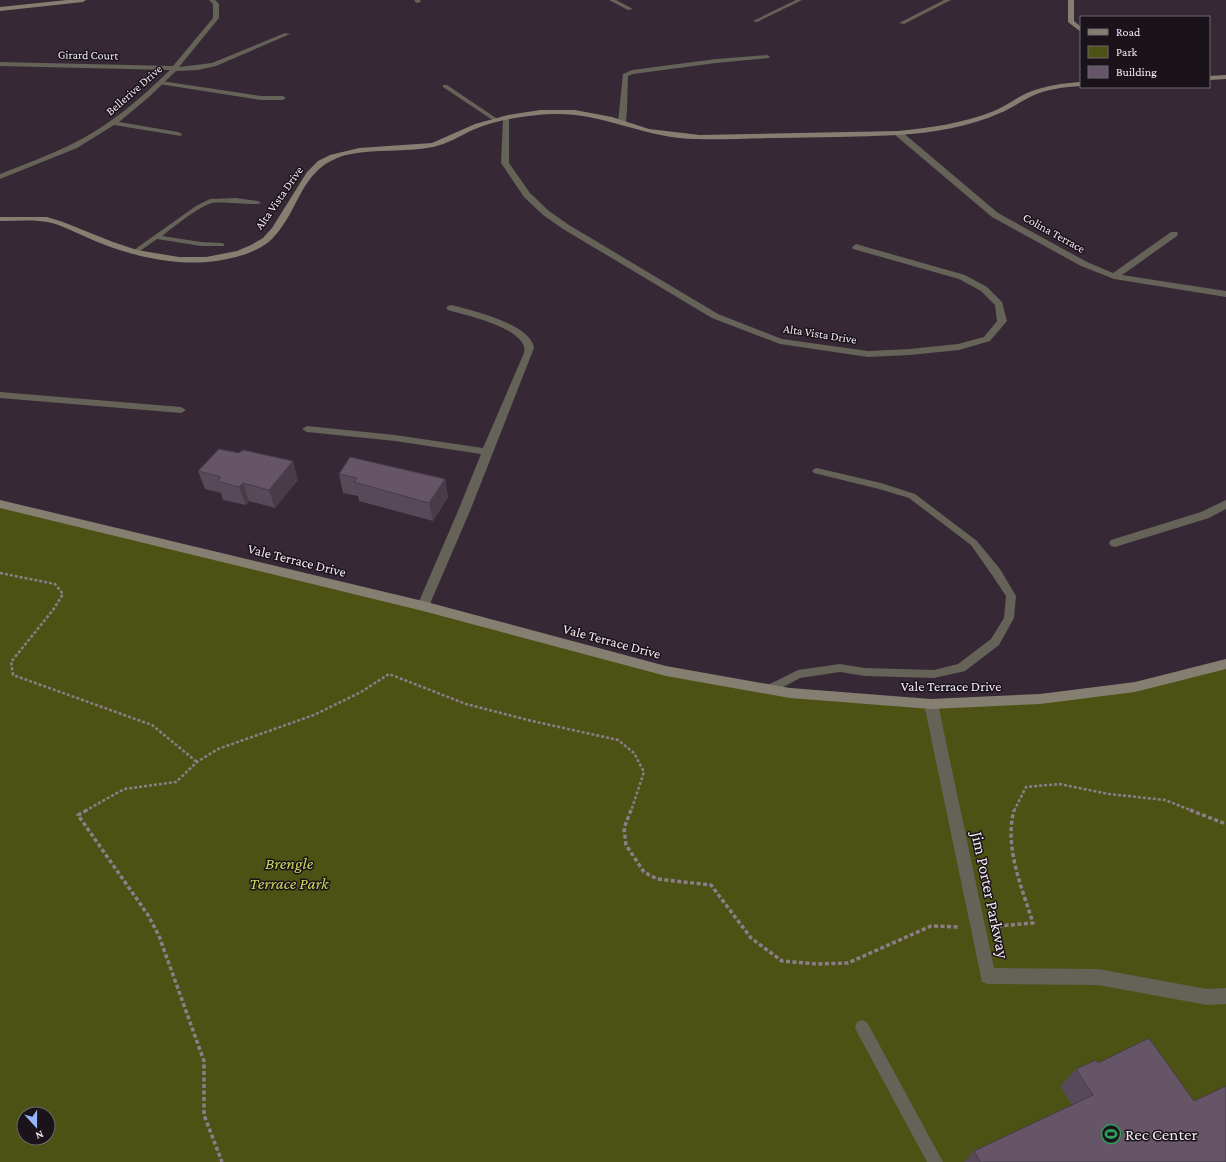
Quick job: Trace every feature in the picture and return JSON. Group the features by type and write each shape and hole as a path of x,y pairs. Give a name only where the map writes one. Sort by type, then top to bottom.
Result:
{"street":[{"path":"0,9 83,0"},
{"path":"175,68 216,18 216,4 212,0"},
{"path":"612,0 630,9"},
{"path":"902,24 948,0"},
{"path":"1071,0 1071,22 1080,29"},
{"name":"Bellerive Drive","path":"0,177 74,146 113,123 147,96 175,68 198,68 214,65 287,34"},
{"path":"622,122 624,110 625,75 632,72 690,64 749,57 767,57"},
{"name":"Girard Court","path":"0,64 175,68"},
{"path":"1210,78 1226,77"},
{"name":"Alta Vista Drive","path":"0,219 21,218 52,221 135,252 189,260 218,259 248,250 270,235 293,198 314,169 321,163 339,155 363,150 408,149 432,145 452,139 467,130 496,120 549,112 578,113 678,136 700,137 898,133 914,132 970,122 998,111 1035,92 1052,87 1080,84"},
{"name":"Alta Vista Drive","path":"506,118 505,163 528,195 541,208 566,227 715,316 780,341 868,354 959,346 987,339 1002,321 999,304 984,289 962,277 856,247"},
{"path":"113,123 178,134"},
{"name":"Colina Terrace","path":"898,133 995,215 1084,264 1114,276 1226,294"},
{"path":"1114,276 1174,234"},
{"path":"423,606 464,511 528,354 529,344 523,335 512,329 451,308"},
{"path":"0,395 181,410"},
{"path":"307,429 395,438 487,452"},
{"name":"Vale Terrace Drive","path":"0,504 423,606 666,671 790,693 931,704 1040,700 1135,687 1226,664"},
{"path":"1115,543 1205,515 1226,504"},
{"name":"Jim Porter Parkway","path":"931,704 988,976 1098,977 1207,997 1226,996"}],"lane":[{"path":"755,21 800,0"},
{"path":"160,83 261,98 283,98"},
{"path":"445,86 496,120"},
{"path":"135,252 198,207 210,201 236,200 258,203"},
{"path":"156,237 201,244 222,245"},
{"path":"770,689 798,674 840,668 865,672 934,674 961,668 995,642 1010,618 1010,596 996,572 974,543 912,496 881,486 817,471"},
{"path":"862,1027 935,1162"}],"path":[{"path":"0,573 55,584 63,594 53,610 11,662 13,674 152,725 197,762"},
{"path":"222,1162 204,1115 204,1061 159,936 148,915 78,815 124,789 176,782 197,762 218,749 314,715 361,692 389,674 466,704 532,721 618,740 634,753 644,772 636,798 624,828 626,846 644,872 657,879 711,885 751,938 782,961 817,964 848,963 931,926 978,928 1033,923 1017,868 1010,835 1015,807 1026,787 1059,784 1109,794 1165,800 1226,824"}],"green space":[{"name":"Brengle Terrace Park","path":"0,504 700,678 930,704 1092,693 1226,664 1226,1162 0,1162"}],"building":[{"path":"219,449 239,453 243,450 293,461 269,490 243,483 239,487 217,481 221,477 198,471"},
{"path":"350,457 445,479 429,503 354,482 357,478 339,474"},
{"name":"Rec Center","path":"1149,1038 1194,1101 1226,1086 1226,1162 980,1162 974,1151 1093,1095 1076,1069 1096,1060 1098,1063"}],"place":[{"name":"Rec Center","path":"1111,1134"}]}
